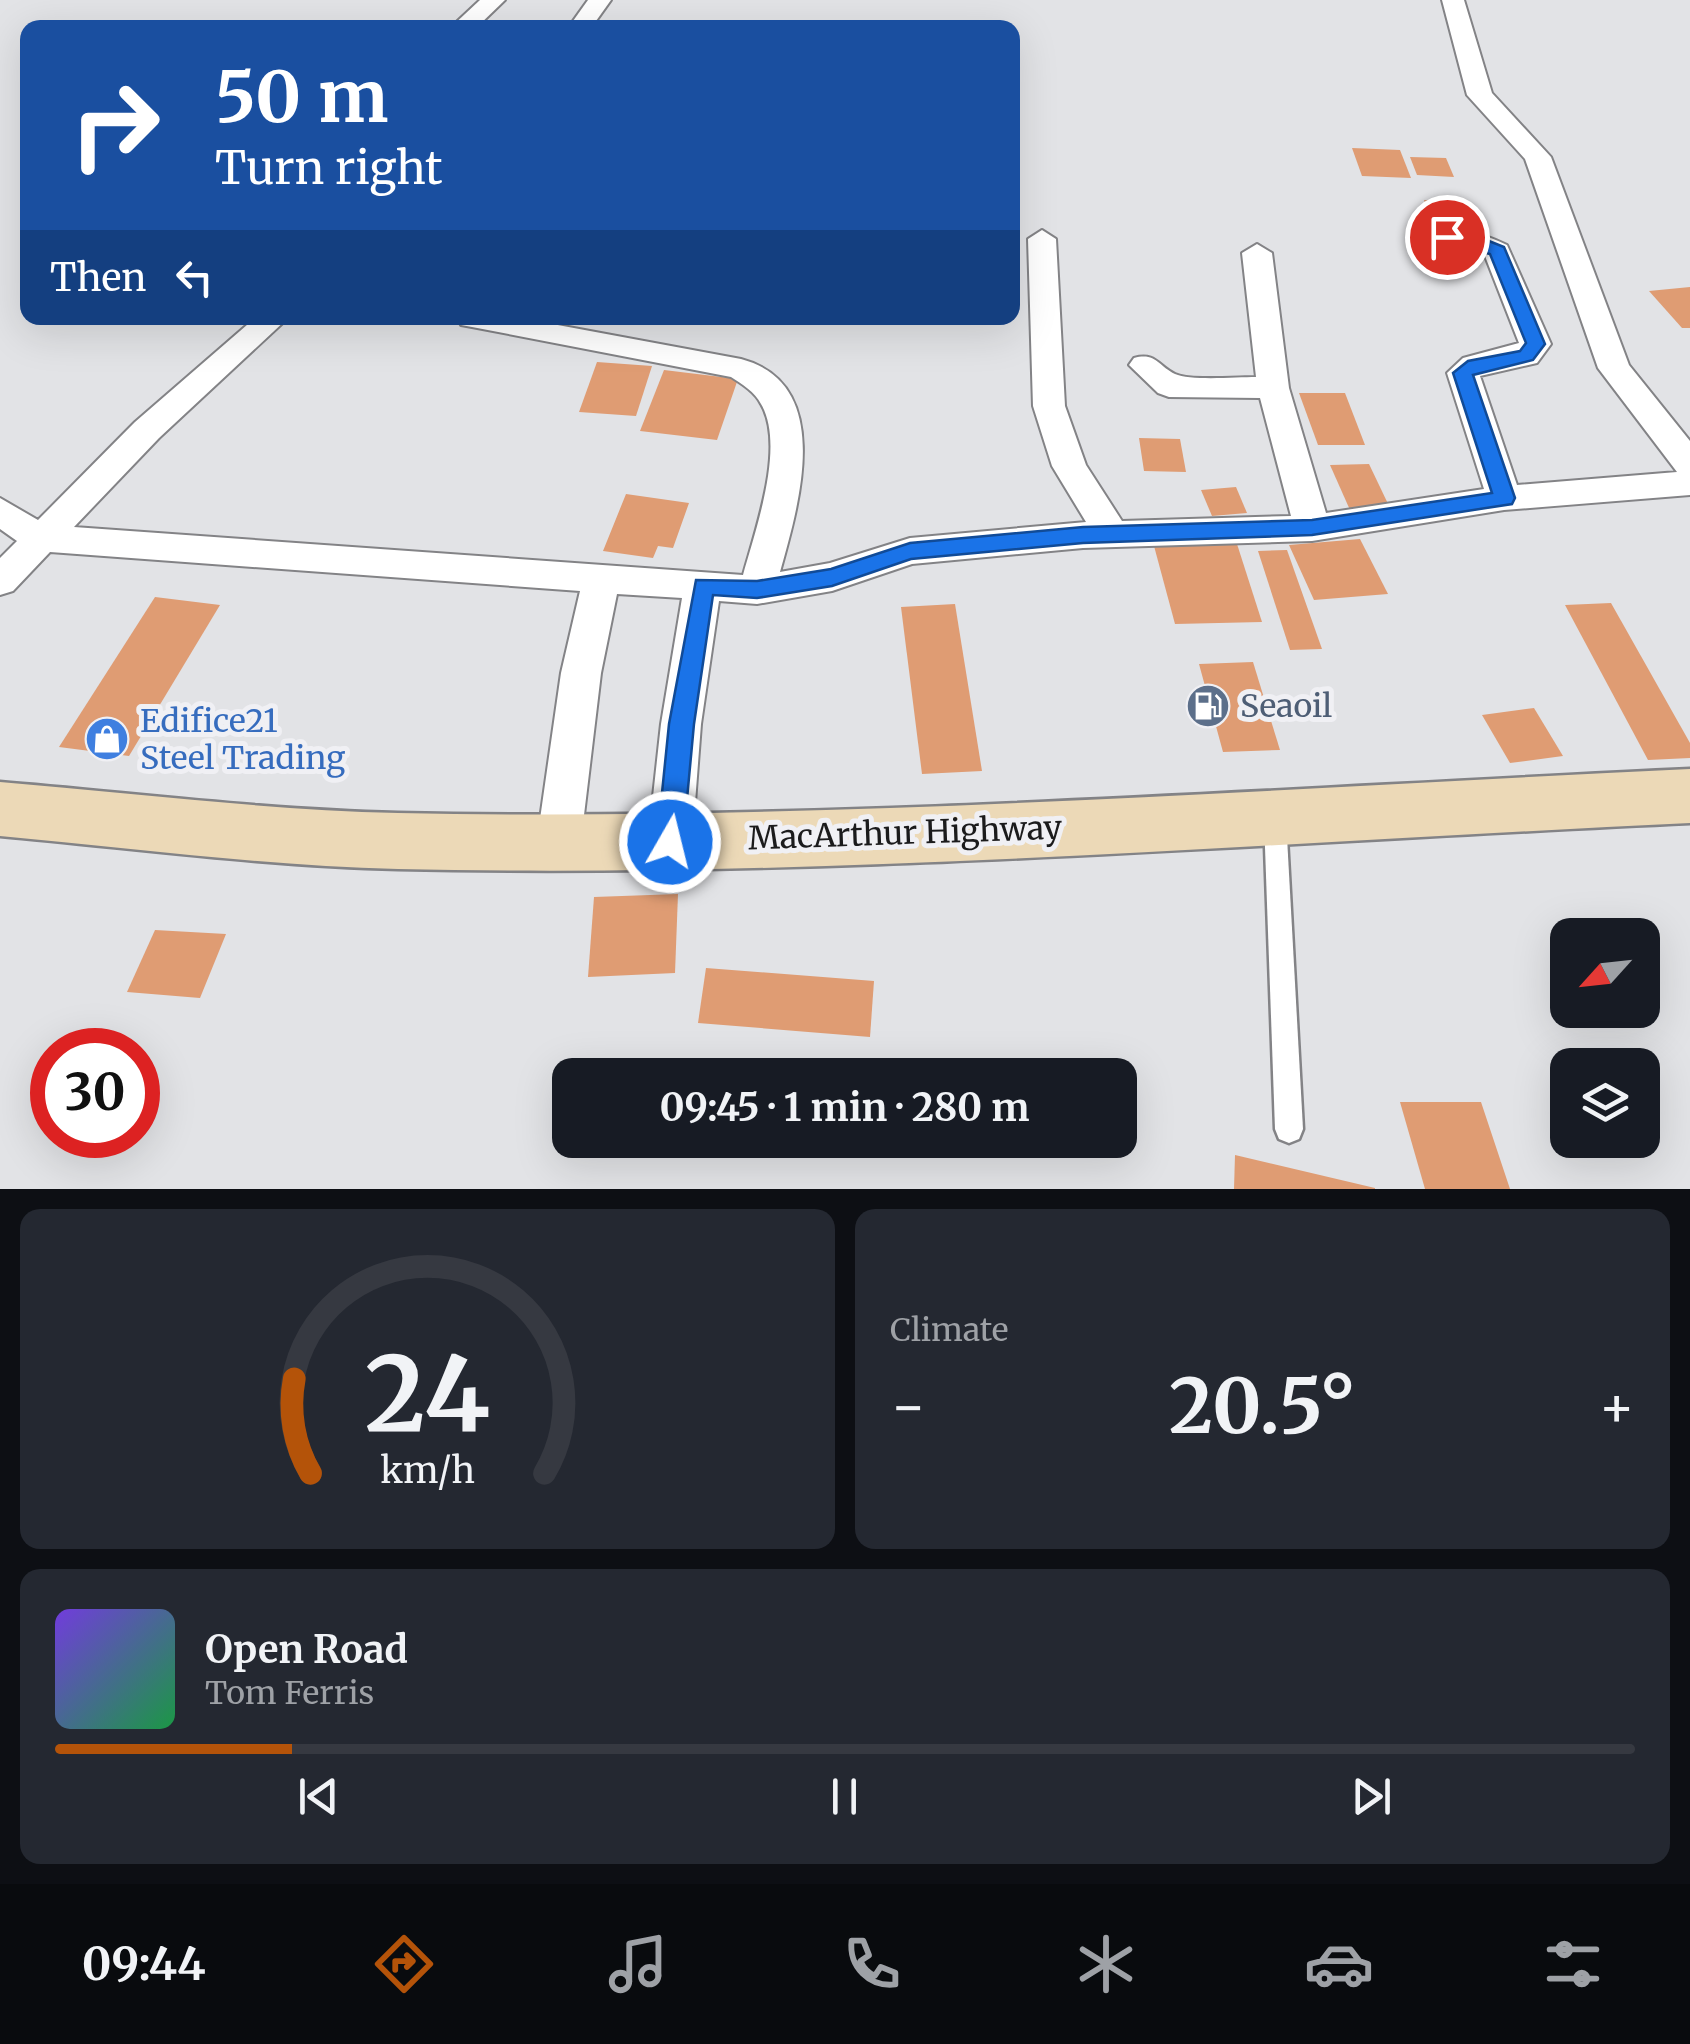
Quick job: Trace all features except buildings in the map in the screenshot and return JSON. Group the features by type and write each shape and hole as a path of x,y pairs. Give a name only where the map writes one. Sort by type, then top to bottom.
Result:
{"main road":[{"name":"MacArthur Highway","path":"0,809 244,834 399,841 670,842 1690,796"}],"street":[{"path":"470,20 494,0"},
{"path":"1453,0 1480,94 1538,156 1614,368 1690,464"},
{"path":"1422,234 1473,240 1498,251 1536,344 1526,356 1474,365 1463,373 1504,498"},
{"path":"1042,239 1049,406 1069,466 1112,534"},
{"path":"1257,253 1274,388 1312,528"},
{"path":"0,581 147,430 265,325"},
{"path":"510,325 741,368 766,388 780,408 787,448 757,590"},
{"path":"1145,365 1169,386 1274,388"},
{"path":"0,511 40,538 757,590 832,578 910,551 1112,534 1312,528 1504,498 1690,483"},
{"path":"559,840 581,674 601,579"},
{"path":"670,842 681,724 704,586"}],"lane":[{"path":"1275,816 1289,1128"}],"place":[{"name":"Seaoil","path":"1208,706"},
{"name":"Edifice21 Steel Trading","path":"107,739"}],"route":[{"path":"670,842 694,625 704,586 757,590 832,578 910,551 1083,535 1312,528 1504,498 1463,373 1474,365 1526,356 1536,344 1498,251 1473,240 1447,237"}]}
